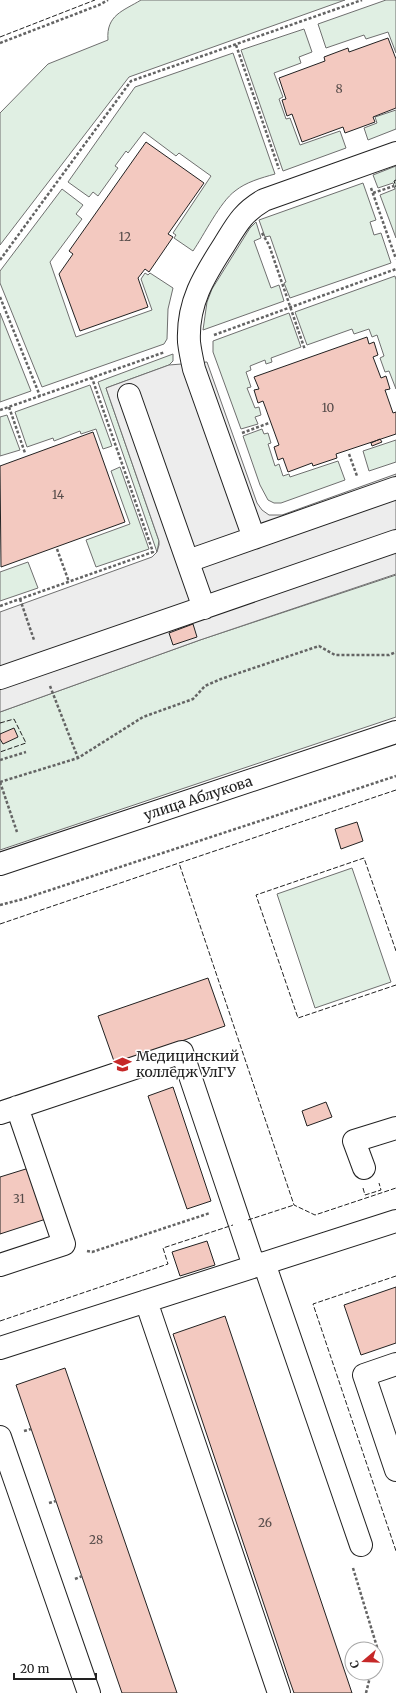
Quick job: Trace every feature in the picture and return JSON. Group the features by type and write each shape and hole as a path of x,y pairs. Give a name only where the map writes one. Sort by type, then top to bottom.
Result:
{"street":[{"path":"254,538 194,369 189,343 189,330 191,312 197,290 237,224 246,212 253,206 264,200 396,153"},
{"path":"129,395 204,608"},
{"path":"188,561 396,488"},
{"path":"0,678 396,541"},
{"name":"улица Аблукова","path":"0,864 396,732"},
{"path":"0,1265 64,1244 9,1110 182,1052 234,1206 259,1265 361,1545"},
{"path":"364,1168 354,1141 396,1128"},
{"path":"0,1348 396,1221"},
{"path":"146,1301 279,1693"},
{"path":"396,1364 364,1375 396,1470"},
{"path":"0,1437 90,1693"}],"path":[{"path":"0,43 99,5 108,0"},
{"path":"0,260 131,81 362,0"},
{"path":"236,45 281,176"},
{"path":"362,165 396,259"},
{"path":"373,193 394,186"},
{"path":"253,206 263,238 269,245 305,350"},
{"path":"208,337 396,269"},
{"path":"0,297 40,396"},
{"path":"0,606 153,552 92,378"},
{"path":"9,407 25,453"},
{"path":"238,434 269,423"},
{"path":"349,454 358,481"},
{"path":"57,549 69,582"},
{"path":"25,856 0,782 78,758 143,717 193,699 205,686 221,679 319,646 334,655 389,655 396,652"},
{"path":"53,693 78,758"},
{"path":"0,760 26,752"},
{"path":"0,905 30,897 396,776"},
{"path":"64,1244 92,1252 234,1206"},
{"path":"361,1545 352,1569 375,1641"},
{"path":"366,1693 369,1681"}],"green space":[{"path":"141,0 345,0 129,77 0,245 0,113 48,64 108,40 108,32 113,19 122,11"},
{"path":"386,0 396,0 396,53 388,32 366,39 364,35 326,48 318,24"},
{"path":"304,29 312,52 299,57 301,63 274,73 283,97 279,99 286,119 290,118 300,145 340,131 346,148 283,171 241,50"},
{"path":"233,53 275,174 249,183 239,188 229,196 193,251 174,238 176,235 173,233 211,176 179,153 176,156 144,132 128,153 126,151 115,166 118,168 98,196 93,192 89,197 68,182 135,87"},
{"path":"396,110 396,129 368,140 364,128 377,123 375,117"},
{"path":"396,166 396,238 380,195 395,189 393,183 378,188 373,175"},
{"path":"363,183 376,220 370,222 374,235 381,233 391,263 290,298 270,236 265,237 259,220"},
{"path":"62,189 83,205 76,214 82,219 50,262 76,337 152,310 141,279 145,273 148,275 150,273 173,288 168,309 167,339 164,344 42,387 0,283 0,271"},
{"path":"256,222 261,238 254,241 271,288 279,285 284,301 203,330 207,302 212,289 250,228"},
{"path":"395,276 396,389 389,371 385,372 380,358 384,356 377,335 372,337 369,329 354,334 352,329 307,345 295,312"},
{"path":"0,313 31,391 0,402"},
{"path":"289,313 301,347 271,358 272,362 266,364 265,360 250,366 251,370 246,372 251,387 247,388 255,408 259,407 261,415 255,417 258,424 241,429 213,352 213,341"},
{"path":"173,354 173,361 169,365 106,388 159,541 157,552 98,382"},
{"path":"90,385 112,446 103,449 96,429 81,434 80,431 54,441 53,438 27,447 15,412"},
{"path":"7,415 20,450 0,456 0,417"},
{"path":"262,429 264,434 268,433 271,443 268,444 275,466 279,464 283,476 289,474 290,477 338,461 345,480 281,503 274,503 268,500 260,485 243,436"},
{"path":"396,440 396,462 369,471 363,451"},
{"path":"120,467 149,549 96,567 86,540 130,524 111,471"},
{"path":"28,562 38,588 0,601 0,572"},
{"path":"396,575 396,717 0,850 0,712 200,640"},
{"path":"352,868 391,982 315,1008 277,894"}],"shaded area":[{"path":"207,362 257,503 262,510 269,515 282,515 396,474 396,574 200,640 0,712 0,612 152,557 157,552 159,541 106,388 169,365"}],"building":[{"path":"388,38 396,59 396,108 373,117 375,122 345,133 343,127 302,142 292,114 287,116 282,100 286,99 279,78 325,61 324,57 348,48 349,52"},
{"path":"146,142 204,183 168,234 173,237 149,272 145,269 138,278 148,307 80,331 59,274 73,254 69,251"},
{"path":"367,337 369,344 374,342 378,355 373,357 381,378 386,376 390,389 385,390 393,413 396,412 396,434 336,454 337,458 313,466 312,463 288,472 283,458 278,460 274,447 279,445 263,401 258,403 254,390 259,389 254,377"},
{"path":"93,432 125,522 1,567 0,466"},
{"path":"380,439 382,442 372,446 371,443"},
{"path":"193,624 197,637 173,645 169,633"},
{"path":"14,728 18,737 3,744 0,739 0,734"},
{"path":"357,822 363,841 341,849 335,829"},
{"path":"208,978 225,1026 115,1064 98,1016"},
{"path":"173,1087 211,1201 187,1209 148,1096"},
{"path":"326,1102 332,1117 307,1126 302,1111"},
{"path":"29,1168 46,1219 0,1234 0,1177"},
{"path":"207,1241 215,1265 180,1276 172,1252"},
{"path":"396,1287 396,1343 361,1355 344,1305"},
{"path":"225,1316 344,1669 344,1681 348,1681 352,1693 294,1693 173,1334"},
{"path":"65,1368 177,1693 122,1693 16,1385"}],"fence":[{"path":"0,37 95,0"},
{"path":"396,180 394,181 396,187"},
{"path":"0,723 14,719 26,743 0,752"},
{"path":"396,790 179,863 294,1205 315,1215 396,1188"},
{"path":"396,951 364,858 256,895 298,1018 396,985"},
{"path":"0,924 179,863"},
{"path":"363,1188 365,1195 381,1190 379,1183"},
{"path":"248,1220 294,1205"},
{"path":"0,1321 168,1264 163,1248 233,1225"},
{"path":"396,1276 313,1304 396,1551"}],"place":[{"name":"Медицинский колледж УлГУ","path":"123,1064"}]}
